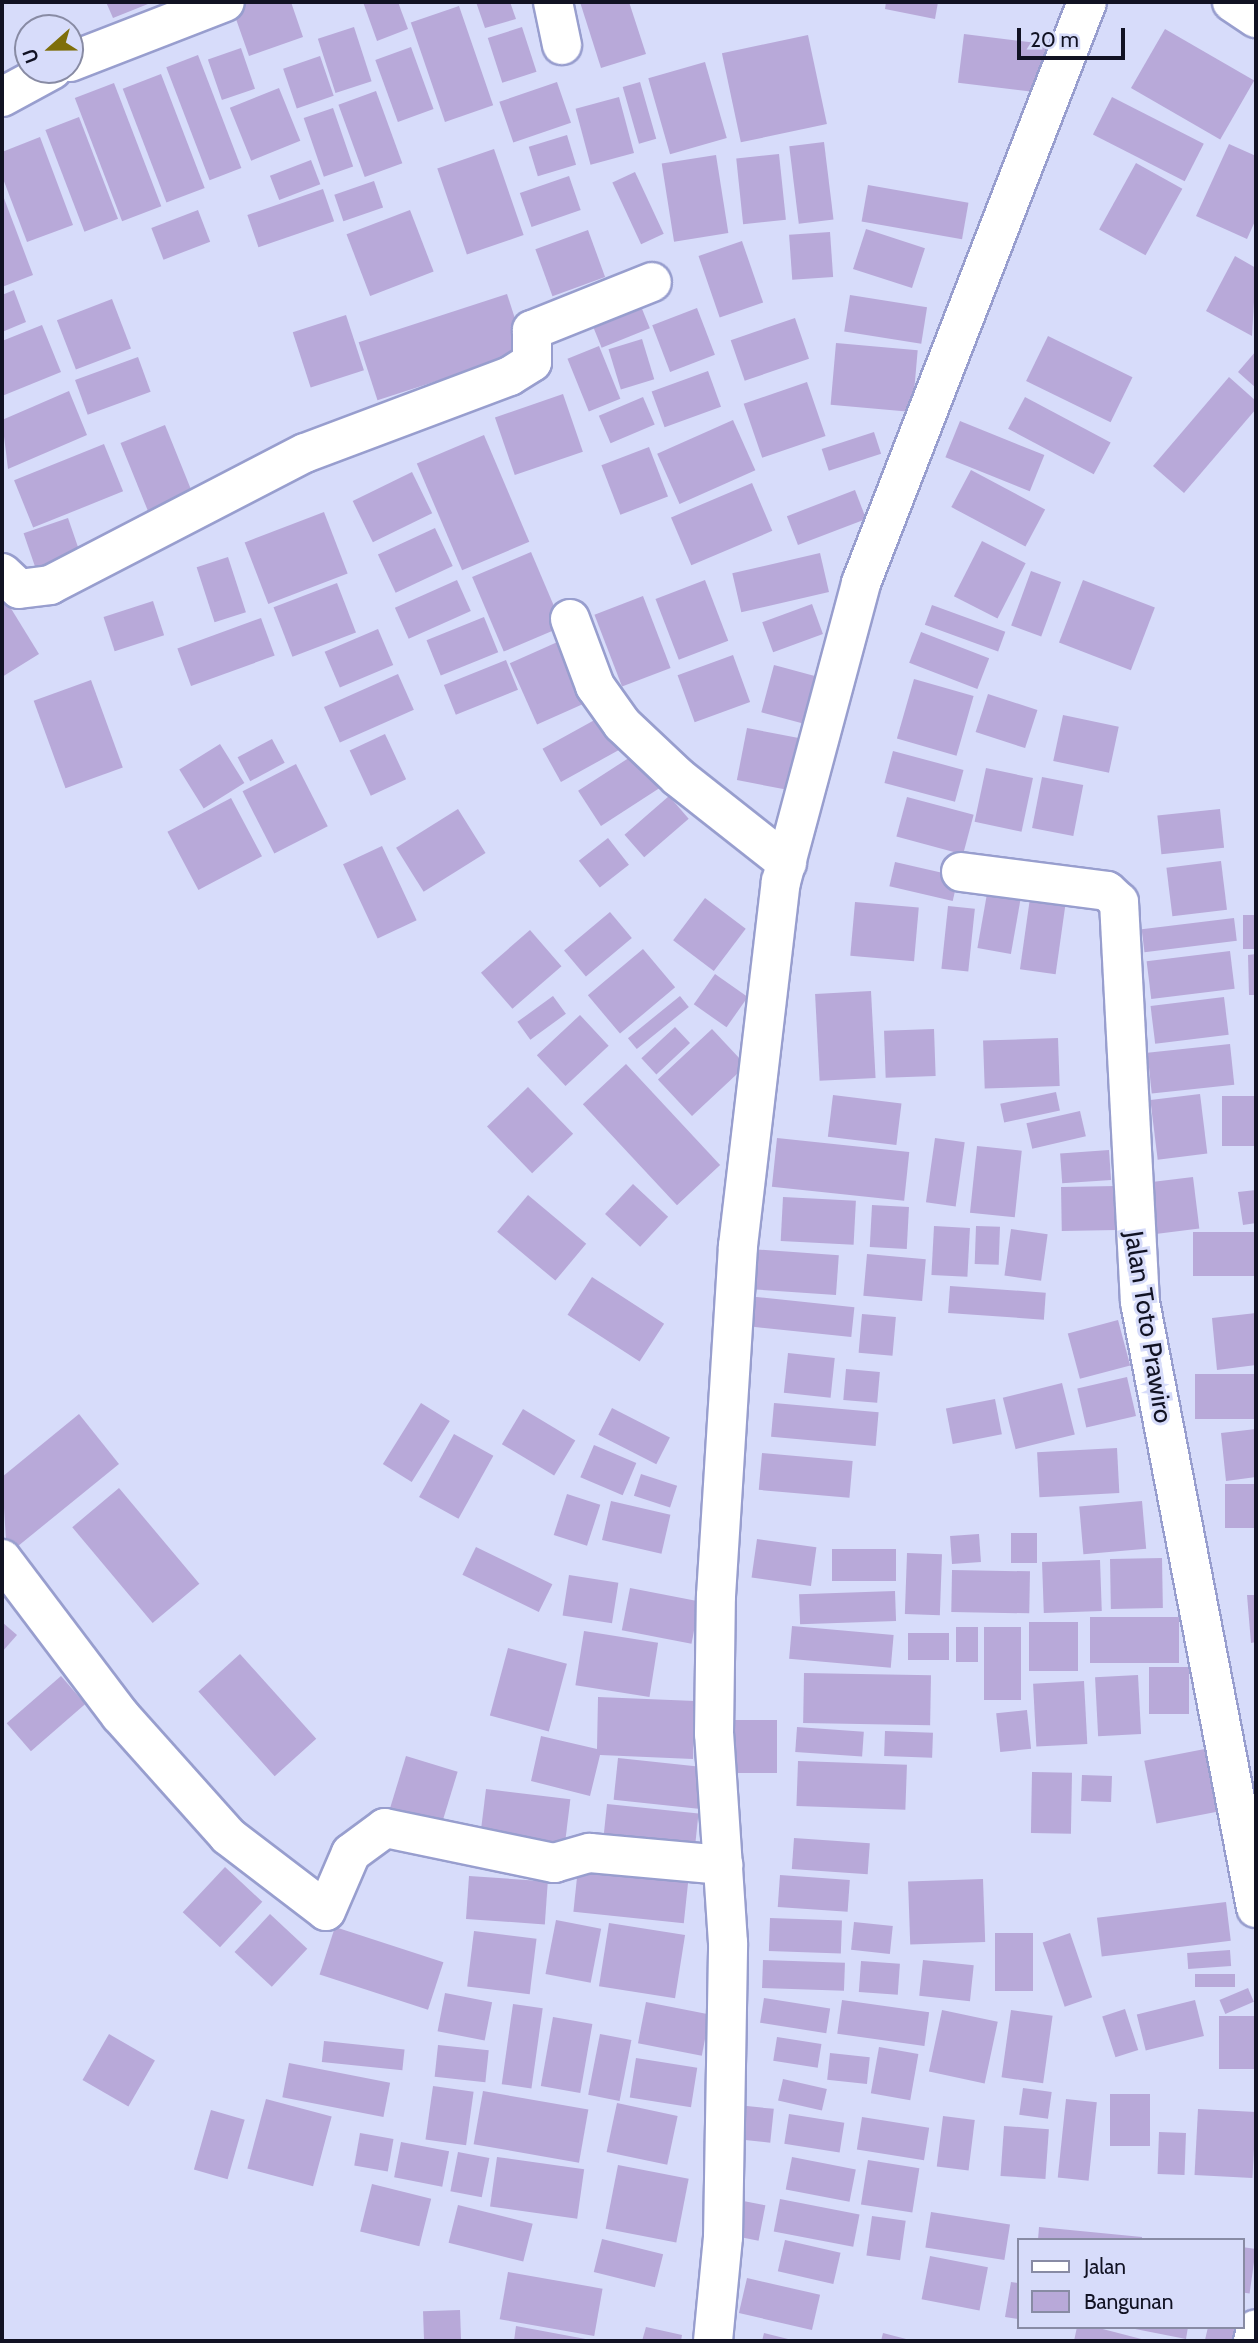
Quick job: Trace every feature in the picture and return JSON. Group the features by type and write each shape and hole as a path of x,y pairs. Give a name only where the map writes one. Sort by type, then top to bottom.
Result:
{"street":[{"path":"84,54 155,13 225,2"},
{"path":"553,2 562,45"},
{"path":"713,2341 726,2102 723,1866 714,1734 716,1596 758,1034 787,863 861,583 1087,2"},
{"path":"1232,2 1256,18"},
{"path":"2,97 26,84"},
{"path":"2,573 19,589 50,585 305,453 510,376 532,362 532,330 652,282"},
{"path":"570,619 595,685 622,724 678,777 787,863"},
{"name":"Jalan Toto Prawiro","path":"961,872 1107,891 1119,902 1140,1302 1256,1908"},
{"path":"2,1559 120,1715 228,1836 326,1910 351,1853 385,1828 554,1863 590,1853 723,1866"},
{"path":"1253,2341 1256,2329"}],"building":[{"path":"106,2 146,2 148,4 113,18"},
{"path":"230,2 291,2 303,37 249,56"},
{"path":"363,2 398,2 408,29 377,41"},
{"path":"476,2 510,2 516,19 485,28"},
{"path":"580,2 629,2 646,54 601,68"},
{"path":"886,2 938,2 935,19 885,9"},
{"path":"459,6 493,105 445,122 411,23"},
{"path":"354,27 372,81 335,93 318,39"},
{"path":"522,27 537,72 502,83 488,38"},
{"path":"1165,29 1254,80 1220,139 1131,88"},
{"path":"964,34 1050,45 1044,93 958,83"},
{"path":"808,35 827,124 741,142 722,53"},
{"path":"411,47 434,109 398,122 375,60"},
{"path":"241,48 255,89 222,100 208,59"},
{"path":"198,55 241,168 210,180 166,67"},
{"path":"320,56 334,96 297,108 283,69"},
{"path":"705,62 727,138 670,154 648,78"},
{"path":"161,74 205,188 166,203 123,89"},
{"path":"557,82 571,123 513,143 499,102"},
{"path":"640,82 656,139 639,144 623,87"},
{"path":"114,83 161,206 122,221 75,98"},
{"path":"279,88 300,141 251,161 230,108"},
{"path":"376,91 402,163 365,177 338,105"},
{"path":"619,97 634,153 591,165 576,109"},
{"path":"1112,97 1204,144 1185,181 1093,134"},
{"path":"333,108 353,167 324,177 304,118"},
{"path":"79,117 118,219 84,232 45,130"},
{"path":"567,135 576,165 538,176 529,147"},
{"path":"40,137 73,225 27,242 2,176 2,152"},
{"path":"824,142 834,219 799,224 789,146"},
{"path":"1229,144 1256,156 1256,219 1247,239 1196,216"},
{"path":"494,149 524,235 467,255 437,169"},
{"path":"779,154 786,220 743,224 736,158"},
{"path":"716,155 728,233 674,242 662,164"},
{"path":"311,160 320,184 279,200 270,176"},
{"path":"1136,163 1182,189 1146,255 1099,229"},
{"path":"635,172 664,234 641,244 612,183"},
{"path":"569,176 581,210 532,227 520,193"},
{"path":"374,181 383,207 343,221 334,195"},
{"path":"868,185 968,203 962,239 862,221"},
{"path":"323,189 334,221 258,247 247,215"},
{"path":"2,193 33,275 2,287"},
{"path":"198,210 210,242 164,260 151,228"},
{"path":"410,210 434,272 370,296 347,234"},
{"path":"866,229 925,248 912,288 853,269"},
{"path":"588,230 605,277 552,296 535,249"},
{"path":"830,232 833,277 792,280 789,235"},
{"path":"742,241 763,302 720,317 699,256"},
{"path":"1235,256 1256,268 1252,336 1206,311"},
{"path":"14,290 26,322 2,332 2,295"},
{"path":"507,294 526,352 377,400 359,342"},
{"path":"636,294 650,328 602,348 588,313"},
{"path":"850,295 927,307 921,344 844,332"},
{"path":"112,299 131,348 76,370 57,320"},
{"path":"697,308 715,355 670,372 652,325"},
{"path":"346,315 364,370 311,387 293,332"},
{"path":"795,318 809,359 745,381 731,340"},
{"path":"42,325 61,372 2,396 2,341"},
{"path":"1048,336 1132,377 1111,422 1026,381"},
{"path":"642,339 654,379 621,389 609,349"},
{"path":"836,343 918,350 912,412 831,405"},
{"path":"599,346 620,399 589,412 567,359"},
{"path":"1256,351 1256,388 1238,372"},
{"path":"138,357 151,392 88,415 75,380"},
{"path":"708,371 721,407 665,427 652,392"},
{"path":"1229,377 1256,401 1256,409 1184,493 1153,466"},
{"path":"807,382 826,436 762,458 744,404"},
{"path":"69,391 87,435 8,469 2,420"},
{"path":"563,394 583,452 515,475 495,417"},
{"path":"643,397 655,425 611,443 599,416"},
{"path":"1025,397 1111,443 1094,474 1008,429"},
{"path":"733,420 755,470 680,504 657,454"},
{"path":"960,421 1044,455 1030,491 945,457"},
{"path":"165,425 198,506 153,524 120,443"},
{"path":"874,432 881,454 829,471 822,449"},
{"path":"484,435 529,542 462,570 417,464"},
{"path":"104,444 123,491 33,528 14,480"},
{"path":"649,447 668,496 620,515 601,465"},
{"path":"971,470 1045,509 1025,547 951,507"},
{"path":"412,472 432,513 373,542 353,501"},
{"path":"752,483 772,531 691,565 671,517"},
{"path":"855,490 866,519 798,545 787,516"},
{"path":"324,512 348,574 268,604 245,542"},
{"path":"68,518 83,561 39,577 24,533"},
{"path":"435,528 453,566 396,593 378,555"},
{"path":"982,541 1026,563 998,618 954,596"},
{"path":"531,552 563,627 504,652 472,577"},
{"path":"820,553 829,592 741,612 732,573"},
{"path":"228,557 246,612 215,622 197,567"},
{"path":"1031,571 1061,582 1041,636 1011,626"},
{"path":"457,580 471,611 409,639 395,608"},
{"path":"705,580 728,641 679,660 656,599"},
{"path":"1083,580 1155,608 1131,670 1059,643"},
{"path":"337,583 356,632 293,657 274,607"},
{"path":"643,596 671,668 622,687 594,615"},
{"path":"153,601 164,635 115,651 104,617"},
{"path":"7,602 39,654 2,677 2,605"},
{"path":"812,604 823,634 773,652 762,622"},
{"path":"932,605 1005,632 998,651 925,625"},
{"path":"484,617 498,652 441,675 427,640"},
{"path":"261,618 275,656 191,686 177,648"},
{"path":"378,629 393,665 340,688 325,652"},
{"path":"921,632 989,658 977,689 909,663"},
{"path":"571,636 598,697 537,724 510,663"},
{"path":"733,655 750,702 695,722 678,675"},
{"path":"506,660 518,690 456,715 444,685"},
{"path":"774,665 819,677 807,724 761,712"},
{"path":"398,674 414,710 340,743 324,707"},
{"path":"914,679 974,696 957,756 897,739"},
{"path":"91,680 123,767 65,788 34,701"},
{"path":"988,694 1037,710 1025,748 976,732"},
{"path":"609,712 627,745 561,782 543,749"},
{"path":"1063,715 1119,727 1109,773 1053,761"},
{"path":"747,728 804,739 794,791 737,780"},
{"path":"385,734 406,779 371,796 350,750"},
{"path":"272,739 285,763 250,781 238,757"},
{"path":"220,744 244,783 204,808 179,769"},
{"path":"641,750 664,785 601,826 578,791"},
{"path":"893,751 964,770 955,802 884,783"},
{"path":"296,764 328,826 274,854 243,791"},
{"path":"986,768 1033,778 1022,832 975,822"},
{"path":"1042,777 1083,785 1073,836 1032,828"},
{"path":"669,796 689,819 644,857 624,835"},
{"path":"907,797 974,815 963,854 896,837"},
{"path":"231,798 262,856 198,890 167,832"},
{"path":"458,809 486,853 424,892 396,848"},
{"path":"1220,809 1224,848 1161,854 1157,816"},
{"path":"608,838 629,865 600,888 579,861"},
{"path":"382,846 417,920 378,938 343,864"},
{"path":"1221,861 1227,910 1172,916 1166,868"},
{"path":"895,862 958,877 953,901 889,886"},
{"path":"988,888 1021,894 1011,954 977,948"},
{"path":"705,898 746,929 714,971 673,940"},
{"path":"1030,898 1066,903 1056,974 1020,969"},
{"path":"855,902 919,908 914,961 850,956"},
{"path":"948,906 975,909 968,971 941,969"},
{"path":"610,912 632,938 586,977 564,951"},
{"path":"1243,915 1256,915 1256,949 1243,949"},
{"path":"1234,918 1237,941 1144,952 1142,929"},
{"path":"530,930 561,966 512,1009 481,973"},
{"path":"643,949 675,987 620,1034 588,995"},
{"path":"1230,951 1235,989 1151,999 1147,961"},
{"path":"1256,954 1256,995 1249,995 1248,955"},
{"path":"715,974 748,997 727,1027 694,1004"},
{"path":"871,991 876,1078 820,1081 815,994"},
{"path":"553,996 566,1014 530,1040 517,1022"},
{"path":"680,996 689,1007 637,1049 628,1038"},
{"path":"1224,997 1229,1035 1155,1044 1151,1006"},
{"path":"580,1015 609,1046 565,1086 537,1055"},
{"path":"675,1027 690,1043 656,1074 641,1058"},
{"path":"712,1029 746,1066 692,1116 658,1079"},
{"path":"934,1029 936,1076 886,1078 884,1031"},
{"path":"1058,1038 1060,1086 985,1089 983,1041"},
{"path":"1230,1044 1234,1085 1152,1093 1147,1053"},
{"path":"626,1064 720,1165 677,1205 583,1104"},
{"path":"528,1087 573,1134 532,1173 487,1127"},
{"path":"1056,1092 1060,1111 1004,1122 1000,1104"},
{"path":"1200,1094 1207,1154 1158,1160 1150,1100"},
{"path":"833,1095 901,1103 896,1145 828,1137"},
{"path":"1222,1096 1256,1096 1256,1146 1222,1146"},
{"path":"1080,1111 1086,1136 1032,1149 1026,1123"},
{"path":"777,1138 909,1152 904,1201 772,1187"},
{"path":"935,1138 965,1142 956,1207 926,1202"},
{"path":"977,1146 1022,1151 1015,1217 970,1213"},
{"path":"1109,1150 1111,1180 1062,1183 1060,1153"},
{"path":"1193,1177 1199,1229 1142,1236 1135,1184"},
{"path":"633,1184 668,1217 640,1247 605,1214"},
{"path":"1116,1186 1117,1230 1062,1231 1061,1187"},
{"path":"1256,1190 1256,1223 1243,1225 1238,1192"},
{"path":"528,1195 586,1244 555,1281 497,1232"},
{"path":"783,1197 856,1201 854,1245 781,1241"},
{"path":"872,1205 909,1207 907,1249 870,1247"},
{"path":"934,1226 970,1228 967,1277 931,1275"},
{"path":"976,1226 1000,1227 999,1265 975,1264"},
{"path":"1011,1229 1048,1234 1041,1281 1004,1276"},
{"path":"1193,1232 1256,1232 1256,1276 1193,1276"},
{"path":"750,1249 839,1255 836,1295 747,1289"},
{"path":"867,1254 926,1259 922,1301 863,1296"},
{"path":"592,1277 664,1324 640,1362 567,1315"},
{"path":"950,1286 1046,1293 1044,1320 948,1313"},
{"path":"747,1296 854,1307 851,1337 744,1326"},
{"path":"1256,1313 1256,1365 1217,1370 1212,1318"},
{"path":"862,1314 896,1317 892,1356 859,1353"},
{"path":"1118,1320 1130,1365 1080,1379 1068,1333"},
{"path":"788,1353 835,1358 831,1398 784,1393"},
{"path":"846,1369 880,1372 877,1403 843,1400"},
{"path":"1195,1374 1256,1374 1256,1419 1195,1419"},
{"path":"1127,1377 1136,1416 1086,1427 1077,1388"},
{"path":"1062,1383 1075,1434 1016,1449 1003,1398"},
{"path":"995,1399 1002,1434 953,1444 946,1409"},
{"path":"421,1403 450,1421 412,1482 383,1464"},
{"path":"774,1403 879,1412 876,1446 771,1437"},
{"path":"612,1408 670,1438 656,1464 598,1435"},
{"path":"523,1409 575,1440 554,1476 502,1444"},
{"path":"79,1414 119,1464 7,1555 2,1477"},
{"path":"1256,1429 1256,1477 1226,1481 1221,1433"},
{"path":"454,1434 493,1456 458,1519 419,1497"},
{"path":"594,1445 636,1463 623,1495 580,1477"},
{"path":"1117,1448 1119,1493 1039,1497 1037,1452"},
{"path":"762,1453 853,1461 849,1498 759,1490"},
{"path":"641,1474 677,1486 670,1508 634,1496"},
{"path":"1225,1484 1256,1484 1256,1528 1225,1528"},
{"path":"119,1488 199,1584 153,1623 72,1527"},
{"path":"567,1494 600,1505 587,1546 554,1535"},
{"path":"611,1501 670,1515 661,1554 602,1540"},
{"path":"1142,1501 1146,1549 1083,1554 1079,1506"},
{"path":"1011,1533 1037,1533 1037,1563 1011,1563"},
{"path":"979,1534 981,1562 952,1564 950,1536"},
{"path":"757,1539 816,1547 811,1586 752,1578"},
{"path":"476,1547 552,1584 539,1612 462,1575"},
{"path":"832,1549 896,1549 896,1581 832,1581"},
{"path":"907,1553 942,1554 940,1615 905,1614"},
{"path":"1162,1558 1163,1608 1111,1609 1110,1559"},
{"path":"1100,1560 1102,1611 1044,1613 1042,1562"},
{"path":"952,1570 1030,1571 1029,1613 951,1612"},
{"path":"569,1575 618,1583 612,1623 563,1615"},
{"path":"630,1588 700,1602 691,1644 622,1630"},
{"path":"895,1591 896,1621 800,1624 799,1594"},
{"path":"1247,1595 1256,1595 1256,1642 1251,1643"},
{"path":"1090,1617 1179,1617 1179,1663 1090,1663"},
{"path":"2,1622 17,1635 2,1652"},
{"path":"1029,1622 1078,1622 1078,1671 1029,1671"},
{"path":"792,1626 894,1635 891,1668 789,1659"},
{"path":"956,1627 978,1627 978,1662 956,1662"},
{"path":"984,1627 1021,1627 1021,1700 984,1700"},
{"path":"584,1631 658,1643 649,1697 575,1685"},
{"path":"908,1633 949,1633 949,1660 908,1660"},
{"path":"508,1648 567,1664 549,1731 490,1716"},
{"path":"240,1654 316,1739 275,1776 198,1691"},
{"path":"1149,1667 1189,1667 1189,1714 1149,1714"},
{"path":"804,1673 931,1675 930,1725 803,1723"},
{"path":"1138,1675 1141,1734 1098,1736 1095,1677"},
{"path":"61,1676 85,1704 31,1751 7,1723"},
{"path":"1084,1681 1087,1744 1036,1747 1033,1684"},
{"path":"598,1697 695,1701 693,1759 600,1755 590,1796 531,1781 541,1736 597,1749"},
{"path":"1027,1710 1031,1749 1000,1752 996,1713"},
{"path":"728,1720 777,1720 777,1773 728,1773"},
{"path":"797,1727 864,1732 862,1757 795,1752"},
{"path":"885,1731 933,1733 932,1758 884,1756"},
{"path":"1210,1748 1222,1811 1156,1824 1144,1761"},
{"path":"406,1756 458,1772 441,1827 389,1811"},
{"path":"618,1758 703,1767 698,1809 614,1800"},
{"path":"798,1761 907,1765 905,1810 796,1806"},
{"path":"1032,1772 1072,1773 1071,1834 1031,1833"},
{"path":"1082,1775 1112,1776 1111,1802 1081,1801"},
{"path":"486,1789 570,1799 564,1848 480,1838"},
{"path":"607,1804 698,1814 694,1856 603,1847"},
{"path":"794,1838 870,1843 868,1874 792,1869"},
{"path":"225,1867 262,1902 220,1947 183,1912"},
{"path":"578,1868 688,1880 684,1923 573,1912"},
{"path":"780,1875 850,1880 848,1912 778,1907"},
{"path":"469,1876 548,1882 545,1924 466,1919"},
{"path":"983,1879 985,1942 910,1945 908,1882"},
{"path":"1226,1902 1231,1941 1102,1957 1097,1918"},
{"path":"270,1914 307,1949 272,1987 235,1952"},
{"path":"770,1918 842,1921 841,1953 769,1951"},
{"path":"556,1920 601,1929 591,1983 546,1974"},
{"path":"854,1922 893,1926 890,1954 851,1950"},
{"path":"609,1923 685,1935 675,1998 599,1986"},
{"path":"335,1927 443,1962 428,2010 320,1975"},
{"path":"474,1931 537,1939 530,1994 467,1987"},
{"path":"995,1933 1033,1933 1033,1991 995,1991"},
{"path":"1070,1933 1092,1997 1065,2007 1043,1942"},
{"path":"1230,1950 1231,1966 1188,1969 1187,1953"},
{"path":"763,1960 845,1963 844,1991 762,1988"},
{"path":"923,1960 974,1965 970,2001 919,1996"},
{"path":"861,1961 900,1964 898,1995 859,1992"},
{"path":"1195,1974 1235,1974 1235,1987 1195,1987"},
{"path":"1248,1988 1254,2002 1225,2014 1219,2000"},
{"path":"445,1993 492,2002 485,2040 438,2031"},
{"path":"764,1998 830,2008 826,2033 760,2023"},
{"path":"842,2000 929,2012 924,2046 837,2034"},
{"path":"1195,2000 1204,2036 1146,2050 1137,2015"},
{"path":"646,2002 710,2014 702,2056 638,2043"},
{"path":"513,2004 543,2008 531,2088 502,2084"},
{"path":"1125,2009 1138,2050 1115,2057 1102,2016"},
{"path":"942,2010 998,2022 985,2083 929,2072"},
{"path":"1011,2010 1053,2016 1043,2083 1002,2077"},
{"path":"1219,2016 1256,2016 1256,2069 1219,2069"},
{"path":"553,2017 592,2024 580,2093 541,2086"},
{"path":"109,2034 155,2060 128,2106 83,2080"},
{"path":"600,2034 631,2040 620,2101 588,2095"},
{"path":"777,2037 821,2044 818,2068 773,2061"},
{"path":"324,2041 405,2049 402,2070 322,2062"},
{"path":"438,2045 489,2050 485,2082 435,2077"},
{"path":"879,2047 918,2054 910,2100 871,2093"},
{"path":"830,2053 870,2057 867,2084 827,2080"},
{"path":"636,2058 697,2068 691,2107 630,2098"},
{"path":"289,2063 390,2083 383,2117 282,2097"},
{"path":"783,2079 827,2089 822,2111 778,2100"},
{"path":"433,2086 474,2092 466,2145 425,2139"},
{"path":"1023,2088 1052,2092 1048,2119 1019,2115"},
{"path":"483,2091 588,2110 579,2163 474,2144"},
{"path":"1110,2094 1150,2094 1150,2146 1110,2146"},
{"path":"266,2099 332,2117 313,2186 247,2169"},
{"path":"1066,2099 1097,2102 1089,2181 1058,2178"},
{"path":"617,2103 678,2116 667,2165 607,2152"},
{"path":"737,2105 774,2109 770,2143 733,2139"},
{"path":"1198,2109 1256,2112 1252,2178 1195,2175"},
{"path":"211,2110 245,2120 228,2179 194,2170"},
{"path":"789,2114 844,2123 840,2152 784,2144"},
{"path":"943,2116 975,2120 969,2171 937,2167"},
{"path":"862,2117 929,2128 924,2160 857,2150"},
{"path":"1004,2126 1049,2129 1045,2179 1001,2176"},
{"path":"1159,2132 1186,2133 1185,2175 1158,2174"},
{"path":"360,2133 393,2139 388,2171 354,2165"},
{"path":"401,2142 449,2151 442,2187 394,2177"},
{"path":"458,2152 489,2158 482,2197 450,2191"},
{"path":"497,2157 584,2169 577,2219 490,2207"},
{"path":"792,2157 856,2169 850,2202 786,2189"},
{"path":"868,2160 919,2168 912,2213 861,2204"},
{"path":"618,2165 689,2179 676,2243 606,2229"},
{"path":"372,2184 431,2199 419,2246 360,2232"},
{"path":"733,2199 765,2205 759,2241 726,2234"},
{"path":"780,2199 860,2214 853,2247 774,2231"},
{"path":"458,2205 533,2224 523,2261 449,2243"},
{"path":"931,2212 1010,2225 1004,2260 925,2248"},
{"path":"872,2216 906,2221 900,2260 866,2256"},
{"path":"1039,2227 1142,2237 1142,2238 1038,2238"},
{"path":"602,2239 663,2254 655,2287 594,2272"},
{"path":"785,2240 841,2253 833,2284 778,2271"},
{"path":"1244,2247 1256,2249 1250,2294 1244,2293"},
{"path":"930,2256 988,2267 980,2310 922,2299"},
{"path":"508,2272 603,2289 594,2336 500,2319"},
{"path":"747,2278 820,2295 812,2330 739,2313"},
{"path":"1011,2282 1016,2283 1016,2319 1005,2317"},
{"path":"460,2310 461,2341 424,2341 423,2311"},
{"path":"516,2326 591,2340 591,2341 514,2341"},
{"path":"646,2327 682,2335 681,2341 642,2341"},
{"path":"1077,2329 1103,2329 1149,2341 1074,2341"},
{"path":"1135,2329 1188,2329 1186,2339"},
{"path":"1208,2329 1240,2329 1237,2341 1205,2340"},
{"path":"764,2333 792,2340 792,2341 762,2341"},
{"path":"883,2333 910,2340 910,2341 881,2341"}]}
